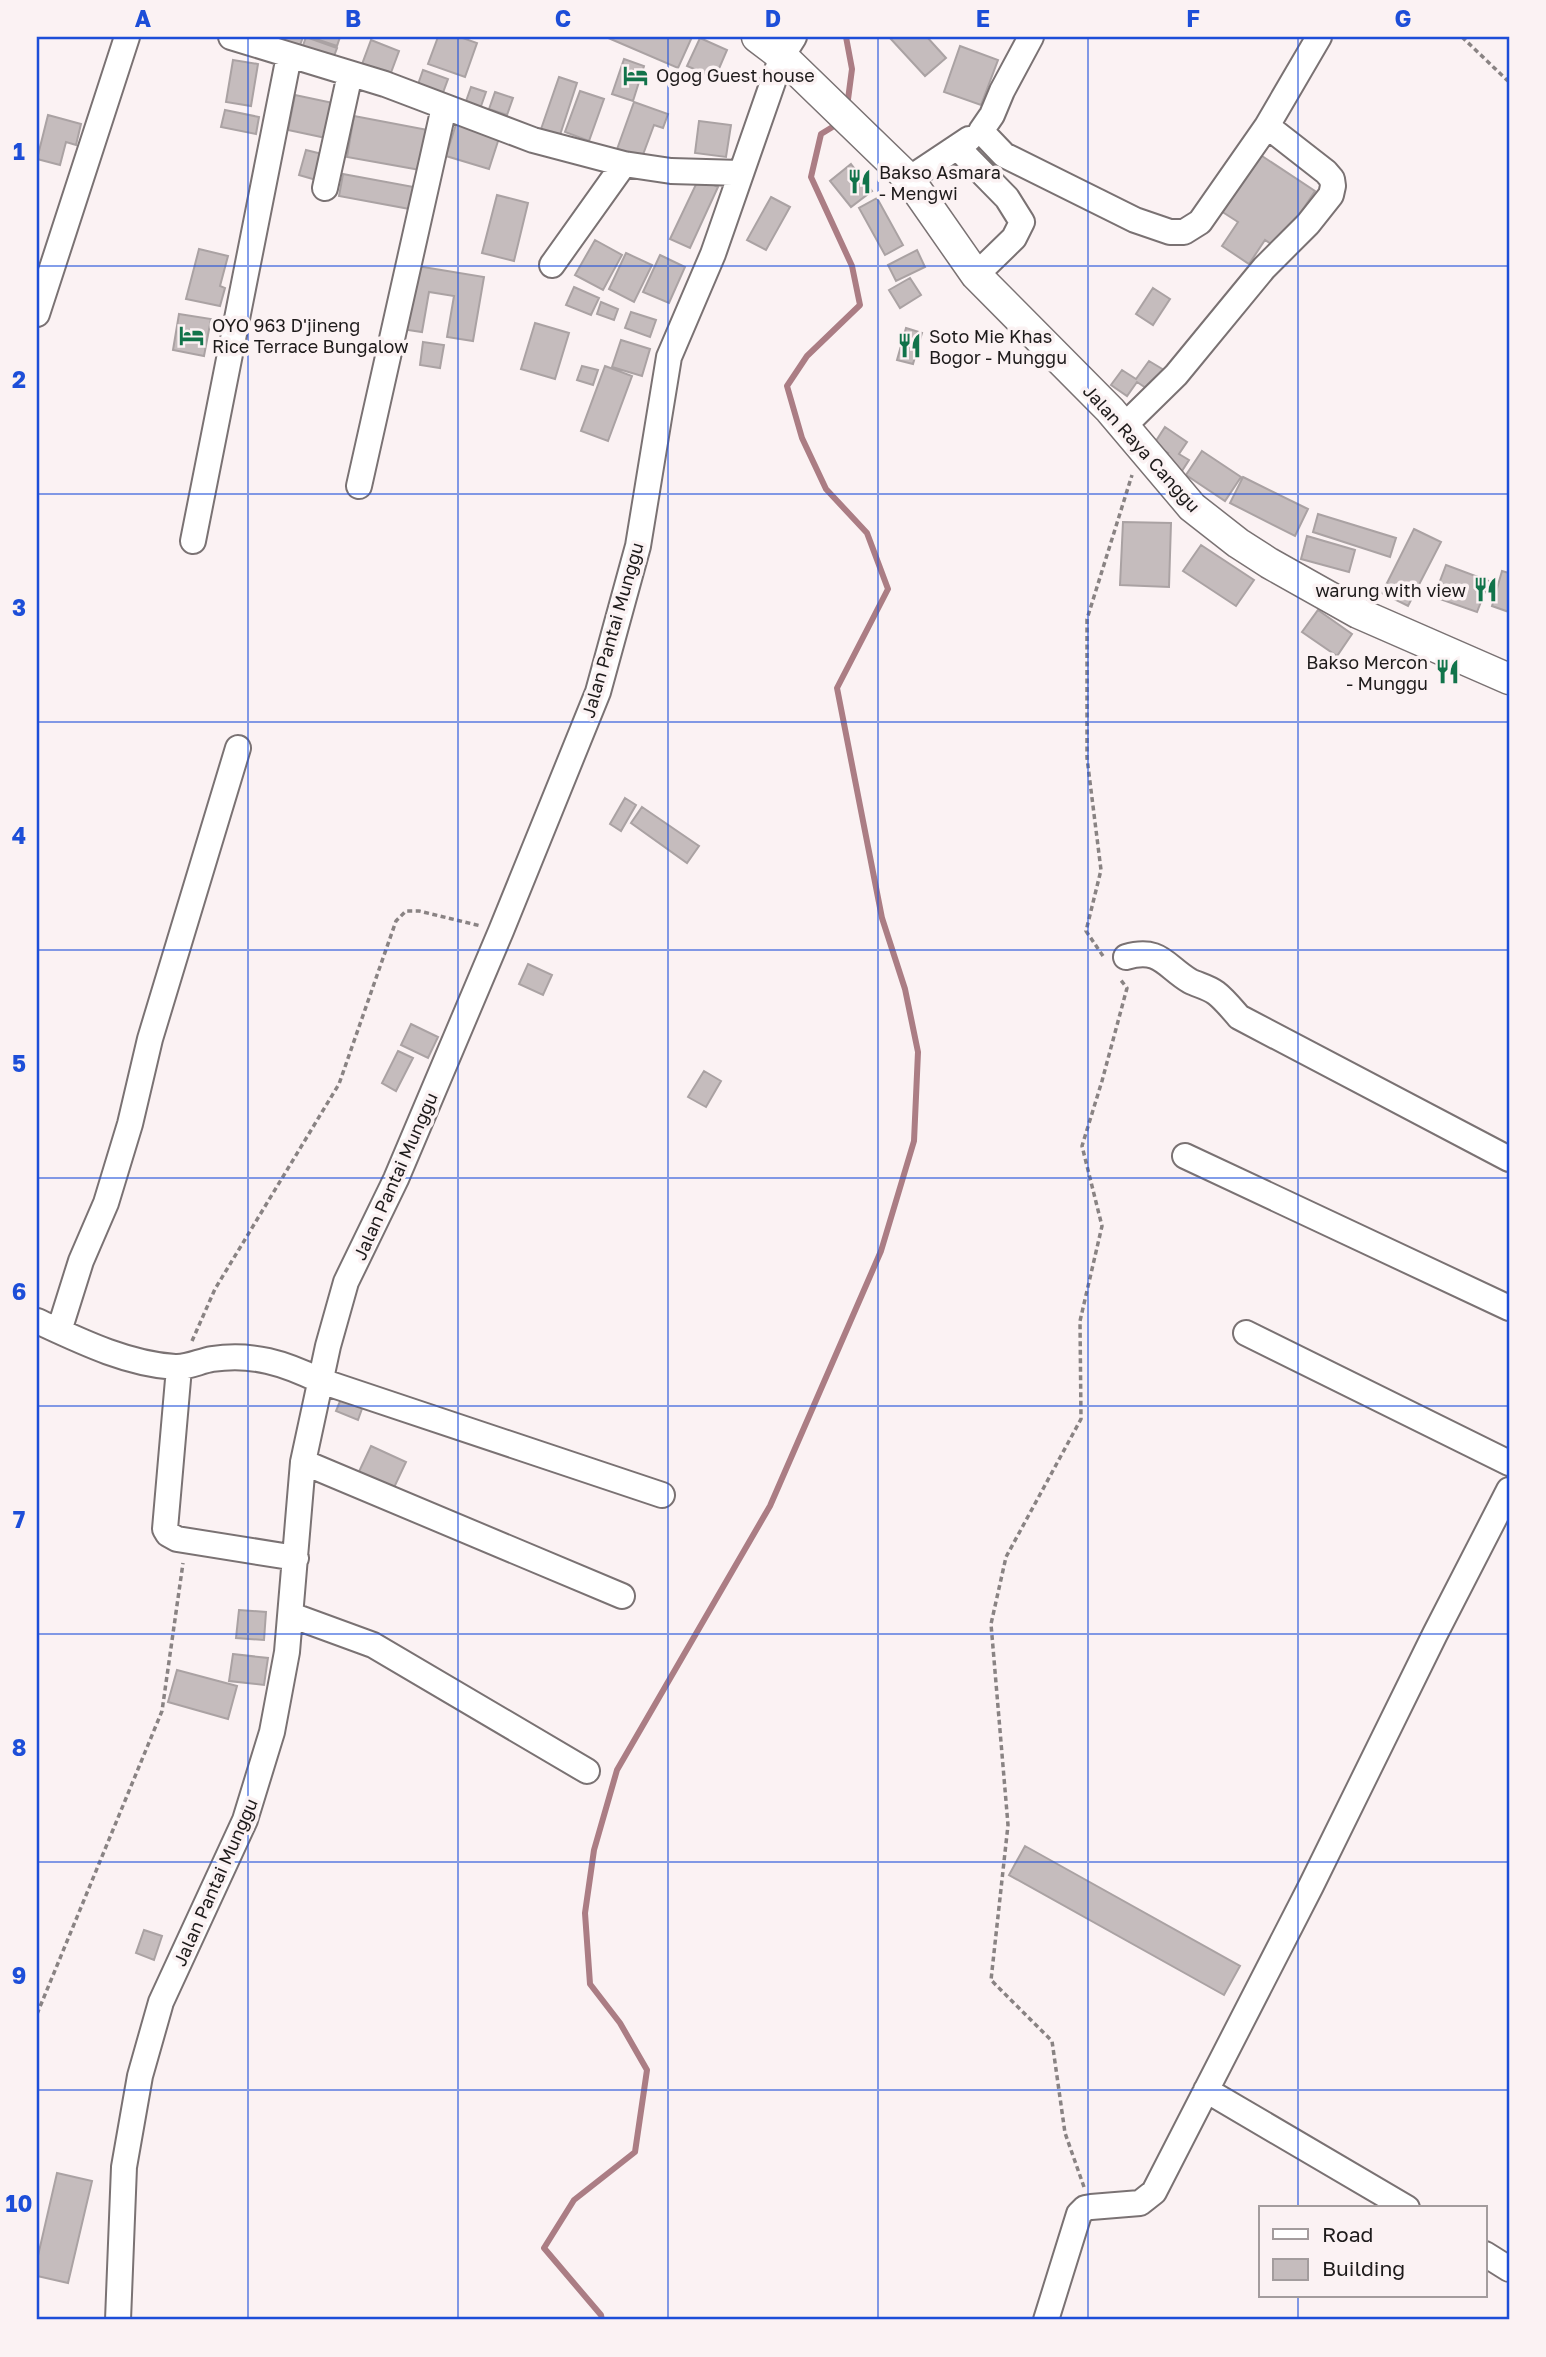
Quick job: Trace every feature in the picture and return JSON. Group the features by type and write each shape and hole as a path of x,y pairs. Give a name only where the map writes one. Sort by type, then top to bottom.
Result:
{"main road":[{"name":"Jalan Raya Canggu","path":"757,37 788,46 909,179 976,275 1132,436 1192,506 1238,543 1269,563 1358,613 1509,678"}],"street":[{"path":"37,314 127,37"},
{"path":"231,37 385,84 533,140 624,164 671,171 741,173"},
{"path":"909,179 981,131 992,116 1031,37"},
{"path":"981,131 1004,155 1082,195 1154,228 1184,232 1200,222 1267,126 1319,37"},
{"name":"Jalan Pantai Munggu","path":"118,2320 124,2167 140,2076 161,2003 245,1820 272,1732 287,1652 303,1462 328,1346 346,1282 396,1179 598,692 639,546 669,357 713,254 788,46"},
{"path":"193,541 289,56"},
{"path":"325,188 350,74"},
{"path":"359,486 444,107"},
{"path":"1132,436 1176,375 1264,268 1308,224 1331,195 1332,179 1326,172 1267,126"},
{"path":"957,147 1007,198 1022,222 1014,237 976,275"},
{"path":"552,265 624,164"},
{"path":"60,1331 81,1261 106,1203 130,1124 150,1039 239,748"},
{"path":"1115,962 1136,954 1152,954 1163,959 1189,980 1216,993 1239,1017 1509,1159"},
{"path":"1185,1156 1509,1308"},
{"path":"37,1321 127,1358 180,1368 210,1360 247,1356 292,1367 321,1381 662,1495"},
{"path":"1246,1333 1509,1463"},
{"path":"180,1368 165,1529 168,1534 187,1540 296,1558"},
{"path":"303,1462 622,1596"},
{"path":"1046,2320 1079,2214 1085,2208 1140,2203 1154,2192 1509,1490"},
{"path":"291,1615 373,1645 587,1771"},
{"path":"1206,2090 1404,2206"},
{"path":"1486,2255 1509,2269"}],"path":[{"path":"1462,37 1509,82"},
{"path":"1091,2207 1065,2133 1052,2041 991,1980 1008,1825 991,1624 1006,1557 1081,1419 1080,1321 1102,1226 1082,1146 1127,988 1115,962 1086,931 1101,870 1087,758 1087,619 1132,436"},
{"path":"180,1368 215,1289 339,1084 396,921 406,911 419,911 501,931"},
{"path":"37,2014 162,1711 187,1540"}],"building":[{"path":"267,37 303,37 298,51"},
{"path":"306,37 337,48 331,64 300,54"},
{"path":"340,37 337,46 316,39"},
{"path":"438,37 460,37 477,43 465,77 428,64"},
{"path":"606,37 692,37 678,68"},
{"path":"889,37 927,37 946,58 925,76"},
{"path":"700,38 727,50 715,78 687,66"},
{"path":"371,40 399,51 389,78 361,67"},
{"path":"960,46 998,60 981,105 944,92"},
{"path":"624,59 644,66 633,101 612,94"},
{"path":"233,60 258,64 251,106 226,102"},
{"path":"423,70 448,79 441,98 416,90"},
{"path":"559,77 577,83 559,138 540,132"},
{"path":"471,87 486,92 480,109 465,104"},
{"path":"580,91 604,99 589,141 565,132"},
{"path":"495,92 513,98 507,115 489,109"},
{"path":"295,95 333,103 326,138 288,130"},
{"path":"634,102 668,114 663,128 654,125 641,160 616,152"},
{"path":"225,110 259,117 256,134 221,127"},
{"path":"48,115 81,124 76,145 66,142 60,165 37,159"},
{"path":"354,116 433,131 426,171 347,157"},
{"path":"457,121 500,135 489,169 446,156"},
{"path":"699,121 731,125 726,157 695,153"},
{"path":"306,150 330,156 323,182 299,175"},
{"path":"1259,154 1315,191 1277,248 1265,240 1249,264 1222,246 1238,222 1221,211"},
{"path":"851,164 872,191 851,207 830,181"},
{"path":"343,174 419,188 415,210 339,196"},
{"path":"699,178 718,187 690,248 670,239"},
{"path":"497,195 528,203 514,261 482,253"},
{"path":"771,197 790,207 766,250 747,240"},
{"path":"877,198 903,245 885,255 859,208"},
{"path":"595,240 622,255 603,290 575,275"},
{"path":"199,249 228,256 220,286 225,288 220,306 186,299"},
{"path":"917,250 925,267 896,281 888,265"},
{"path":"626,253 652,265 634,302 609,289"},
{"path":"660,255 685,267 669,303 643,292"},
{"path":"411,265 484,277 473,341 447,337 454,296 429,292 422,332 401,329"},
{"path":"910,278 921,295 900,308 889,290"},
{"path":"574,287 599,298 591,315 566,305"},
{"path":"1153,288 1170,299 1153,325 1136,314"},
{"path":"601,302 618,309 614,320 597,314"},
{"path":"631,312 656,320 650,337 625,328"},
{"name":"OYO 963 D'jineng Rice Terrace Bungalow","path":"179,314 211,319 204,356 173,350"},
{"path":"535,323 569,333 555,379 521,369"},
{"name":"Soto Mie Khas Bogor - Munggu","path":"906,328 922,333 913,364 897,360"},
{"path":"621,340 650,349 642,376 612,367"},
{"path":"423,342 444,345 440,368 420,365"},
{"path":"1149,361 1169,373 1155,394 1137,382 1127,396 1111,385 1122,370 1136,379"},
{"path":"582,366 598,370 593,385 577,380"},
{"path":"605,366 632,376 608,441 581,431"},
{"path":"1165,427 1187,442 1179,454 1189,460 1180,474 1162,462 1168,453 1154,444"},
{"path":"1202,451 1241,477 1225,501 1186,475"},
{"path":"1243,477 1308,509 1295,536 1230,503"},
{"path":"1318,514 1396,538 1390,557 1313,532"},
{"path":"1123,522 1171,523 1169,587 1120,585"},
{"path":"1414,529 1441,542 1408,606 1382,593"},
{"path":"1307,536 1355,550 1349,572 1301,559"},
{"path":"1201,545 1254,580 1236,606 1183,571"},
{"path":"1446,565 1489,581 1477,612 1434,597"},
{"path":"1502,571 1509,573 1509,612 1492,606"},
{"path":"1318,610 1352,634 1337,656 1302,632"},
{"path":"625,798 636,805 621,831 610,824"},
{"path":"642,807 699,846 687,863 631,823"},
{"path":"528,964 552,975 543,995 519,984"},
{"path":"411,1024 438,1037 428,1058 401,1045"},
{"path":"398,1051 413,1058 396,1091 382,1083"},
{"path":"704,1071 721,1081 706,1107 688,1097"},
{"path":"343,1394 364,1403 358,1420 336,1411"},
{"path":"371,1446 406,1462 391,1494 356,1478"},
{"path":"239,1610 266,1612 264,1640 236,1638"},
{"path":"233,1654 268,1658 264,1685 229,1681"},
{"path":"177,1670 237,1686 228,1719 168,1702"},
{"path":"1025,1846 1240,1966 1224,1995 1009,1875"},
{"path":"144,1930 162,1936 154,1960 136,1953"},
{"path":"57,2173 92,2181 68,2283 37,2276 37,2260"}],"waterway":[{"path":"846,37 852,69 847,107"},
{"path":"602,2320 601,2315 544,2248 574,2200 635,2152 647,2070 620,2023 590,1984 585,1913 594,1850 617,1770 770,1506 881,1251 914,1141 918,1052 905,989 882,918 837,688 888,589 867,533 826,489 802,438 787,386 807,356 860,305 852,266 811,177 821,134 839,123"}],"place":[{"name":"Ogog Guest house","path":"636,75"},
{"name":"Bakso Asmara - Mengwi","path":"859,182"},
{"name":"OYO 963 D'jineng Rice Terrace Bungalow","path":"192,335"},
{"name":"Soto Mie Khas Bogor - Munggu","path":"909,346"},
{"name":"warung with view","path":"1486,590"},
{"name":"Bakso Mercon - Munggu","path":"1448,672"}]}
